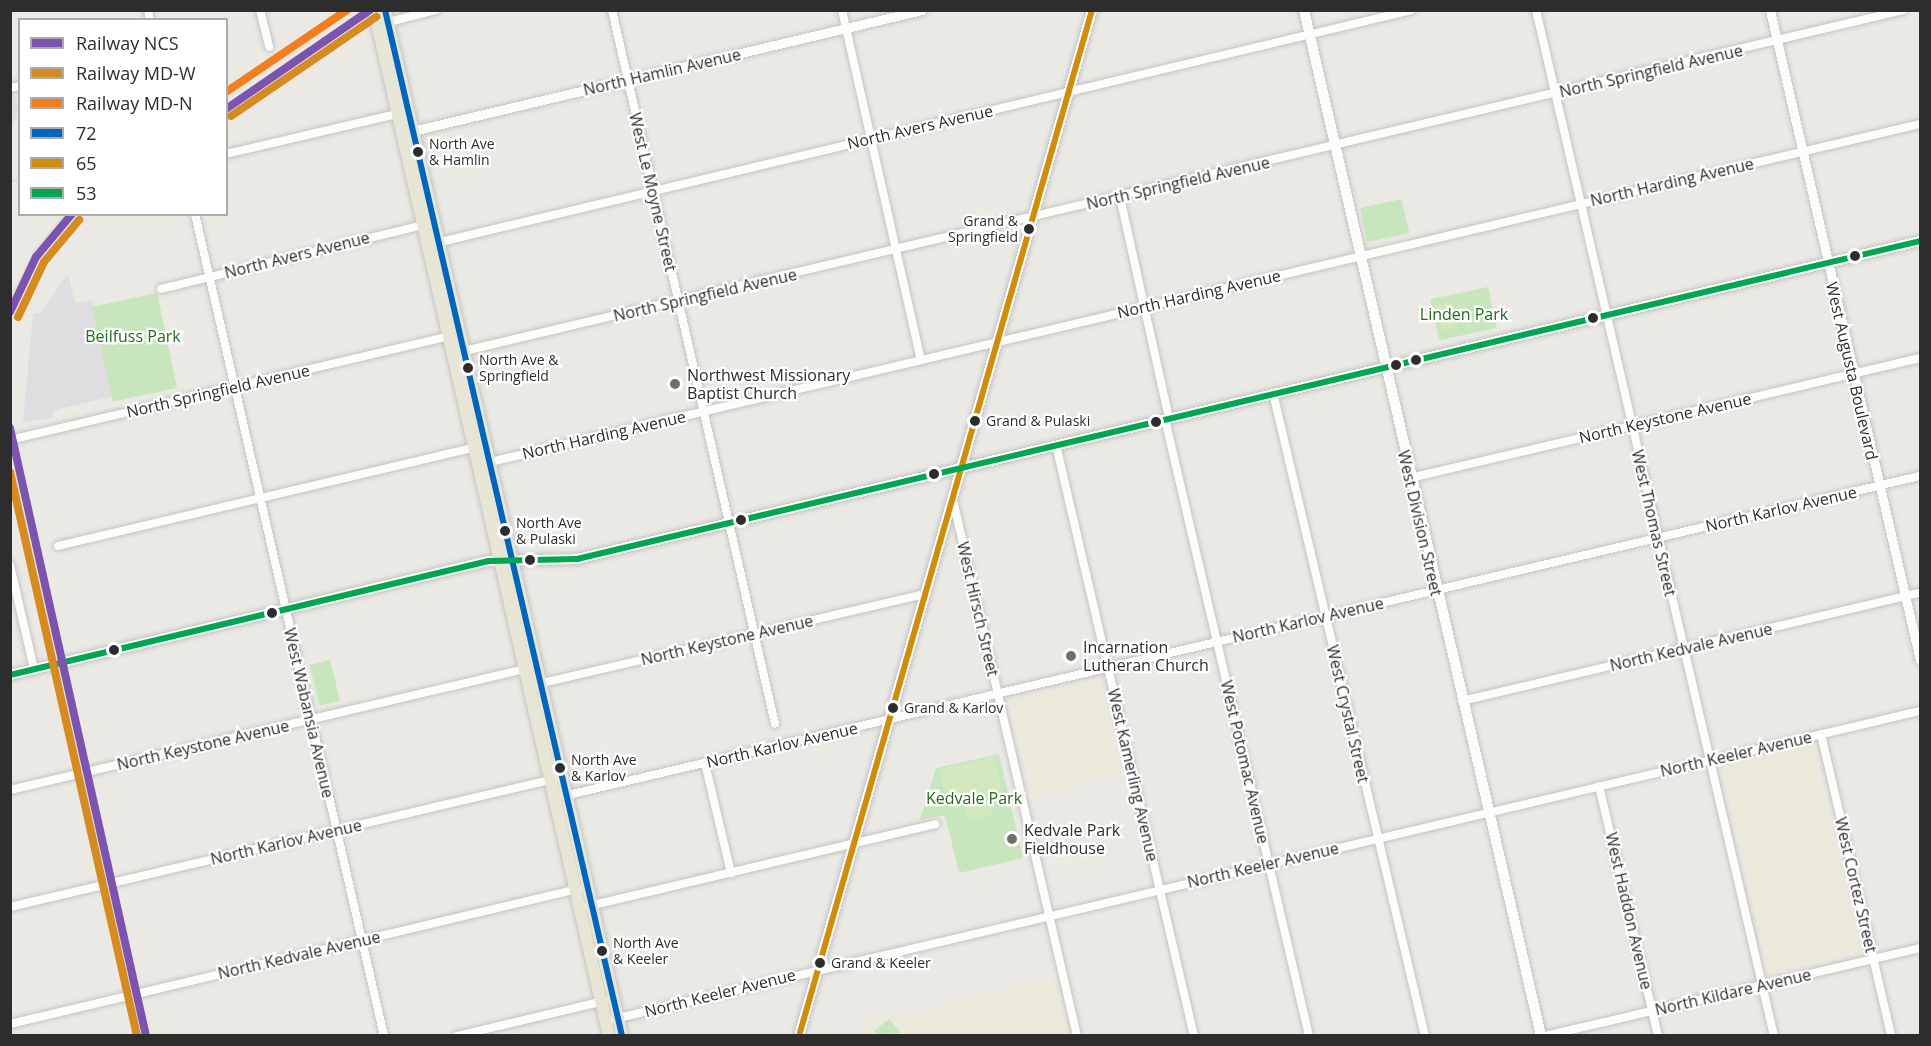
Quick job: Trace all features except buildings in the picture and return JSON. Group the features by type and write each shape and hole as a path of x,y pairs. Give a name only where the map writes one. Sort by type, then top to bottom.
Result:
{"main road":[{"path":"374,10 383,19 607,1000 612,1019 622,1035"},
{"path":"799,1035 1092,10"},
{"name":"West Division Street","path":"1304,10 1383,366 1543,1035"},
{"path":"10,675 506,560 577,559 1383,366 1920,241"},
{"path":"609,1035 612,1019"}],"street":[{"path":"260,10 269,47"},
{"path":"383,19 436,10"},
{"name":"West Le Moyne Street","path":"612,10 775,724"},
{"path":"842,10 921,360"},
{"name":"North Hamlin Avenue","path":"407,132 922,10"},
{"name":"North Avers Avenue","path":"433,243 1412,10"},
{"name":"West Thomas Street","path":"1536,10 1774,1035"},
{"name":"West Augusta Boulevard","path":"1770,10 1920,660"},
{"name":"North Springfield Avenue","path":"458,353 1903,10"},
{"path":"228,154 403,113"},
{"name":"North Harding Avenue","path":"484,464 1920,124"},
{"name":"West Potomac Avenue","path":"1120,197 1217,642 1309,1035"},
{"name":"West Wabansia Avenue","path":"195,216 384,1035"},
{"name":"North Avers Avenue","path":"161,289 428,224"},
{"name":"North Springfield Avenue","path":"10,440 454,335"},
{"name":"North Keystone Avenue","path":"1410,478 1920,358"},
{"name":"West Crystal Street","path":"1273,393 1425,1035"},
{"name":"West Kamerling Avenue","path":"1056,445 1194,1035"},
{"path":"58,546 480,447"},
{"name":"North Karlov Avenue","path":"561,797 1920,476"},
{"name":"West Hirsch Street","path":"952,499 1077,1035"},
{"path":"10,565 34,669"},
{"name":"North Kedvale Avenue","path":"1462,701 1920,593"},
{"name":"North Keystone Avenue","path":"535,685 925,594"},
{"name":"North Keystone Avenue","path":"10,790 531,667"},
{"name":"North Keeler Avenue","path":"612,1019 1920,711"},
{"name":"West Cortez Street","path":"1821,734 1891,1035"},
{"path":"705,763 731,873"},
{"name":"North Karlov Avenue","path":"10,907 556,778"},
{"name":"West Haddon Avenue","path":"1599,786 1658,1035"},
{"path":"586,907 935,824"},
{"name":"North Kedvale Avenue","path":"10,1023 582,888"},
{"name":"North Kildare Avenue","path":"1543,1035 1920,948"},
{"path":"457,1035 607,1000"}],"shaded area":[{"path":"11,88 18,110 11,132"},
{"path":"68,274 75,303 92,300 114,396 59,409 53,412 54,418 23,422 33,314 40,313"},
{"path":"1100,680 1122,774 1034,794 1012,700"},
{"path":"1813,746 1860,951 1770,972 1722,767"},
{"path":"1056,977 1070,1035 861,1036 865,1021 896,1013 898,1021 921,1015 921,1010"}],"green space":[{"path":"1402,199 1409,233 1367,242 1360,208"},
{"name":"Linden Park","path":"1488,287 1497,328 1439,340 1430,299"},
{"name":"Beilfuss Park","path":"157,293 177,388 113,402 92,307"},
{"path":"1452,302 1458,326 1443,330 1436,306"},
{"path":"330,660 340,701 320,706 310,665"},
{"name":"Kedvale Park","path":"999,754 1023,858 959,873 945,815 920,820 936,768"},
{"path":"994,757 1002,791 947,804 939,770"},
{"path":"989,801 992,816 967,820 964,806"},
{"path":"889,1019 901,1033 878,1035 874,1031"}],"railway":[{"path":"10,181 18,181"},
{"path":"10,298 34,251 64,216"},
{"path":"10,447 142,1036"}],"rail line":[{"name":"MD-N","path":"228,91 347,10"},
{"name":"NCS","path":"228,108 370,10"},
{"name":"MD-W","path":"231,116 376,17"},
{"name":"NCS","path":"10,312 36,257 70,216"},
{"name":"MD-W","path":"18,317 44,262 79,220"},
{"name":"NCS","path":"10,428 146,1036"},
{"name":"MD-W","path":"10,472 137,1036"}],"transit line":[{"name":"72","path":"385,10 622,1036"},
{"name":"65","path":"799,1036 1092,10"},
{"name":"53","path":"10,675 489,561 577,559 1920,241"}],"place":[{"name":"North Ave & Hamlin","path":"418,152"},
{"name":"Grand & Springfield","path":"1029,229"},
{"name":"North Ave & Springfield","path":"468,368"},
{"name":"Northwest Missionary Baptist Church","path":"675,384"},
{"name":"Grand & Pulaski","path":"975,421"},
{"name":"North Ave & Pulaski","path":"505,531"},
{"name":"Incarnation Lutheran Church","path":"1071,656"},
{"name":"Grand & Karlov","path":"893,708"},
{"name":"North Ave & Karlov","path":"560,768"},
{"name":"Kedvale Park Fieldhouse","path":"1012,839"},
{"name":"North Ave & Keeler","path":"602,951"},
{"name":"Grand & Keeler","path":"820,963"}]}
